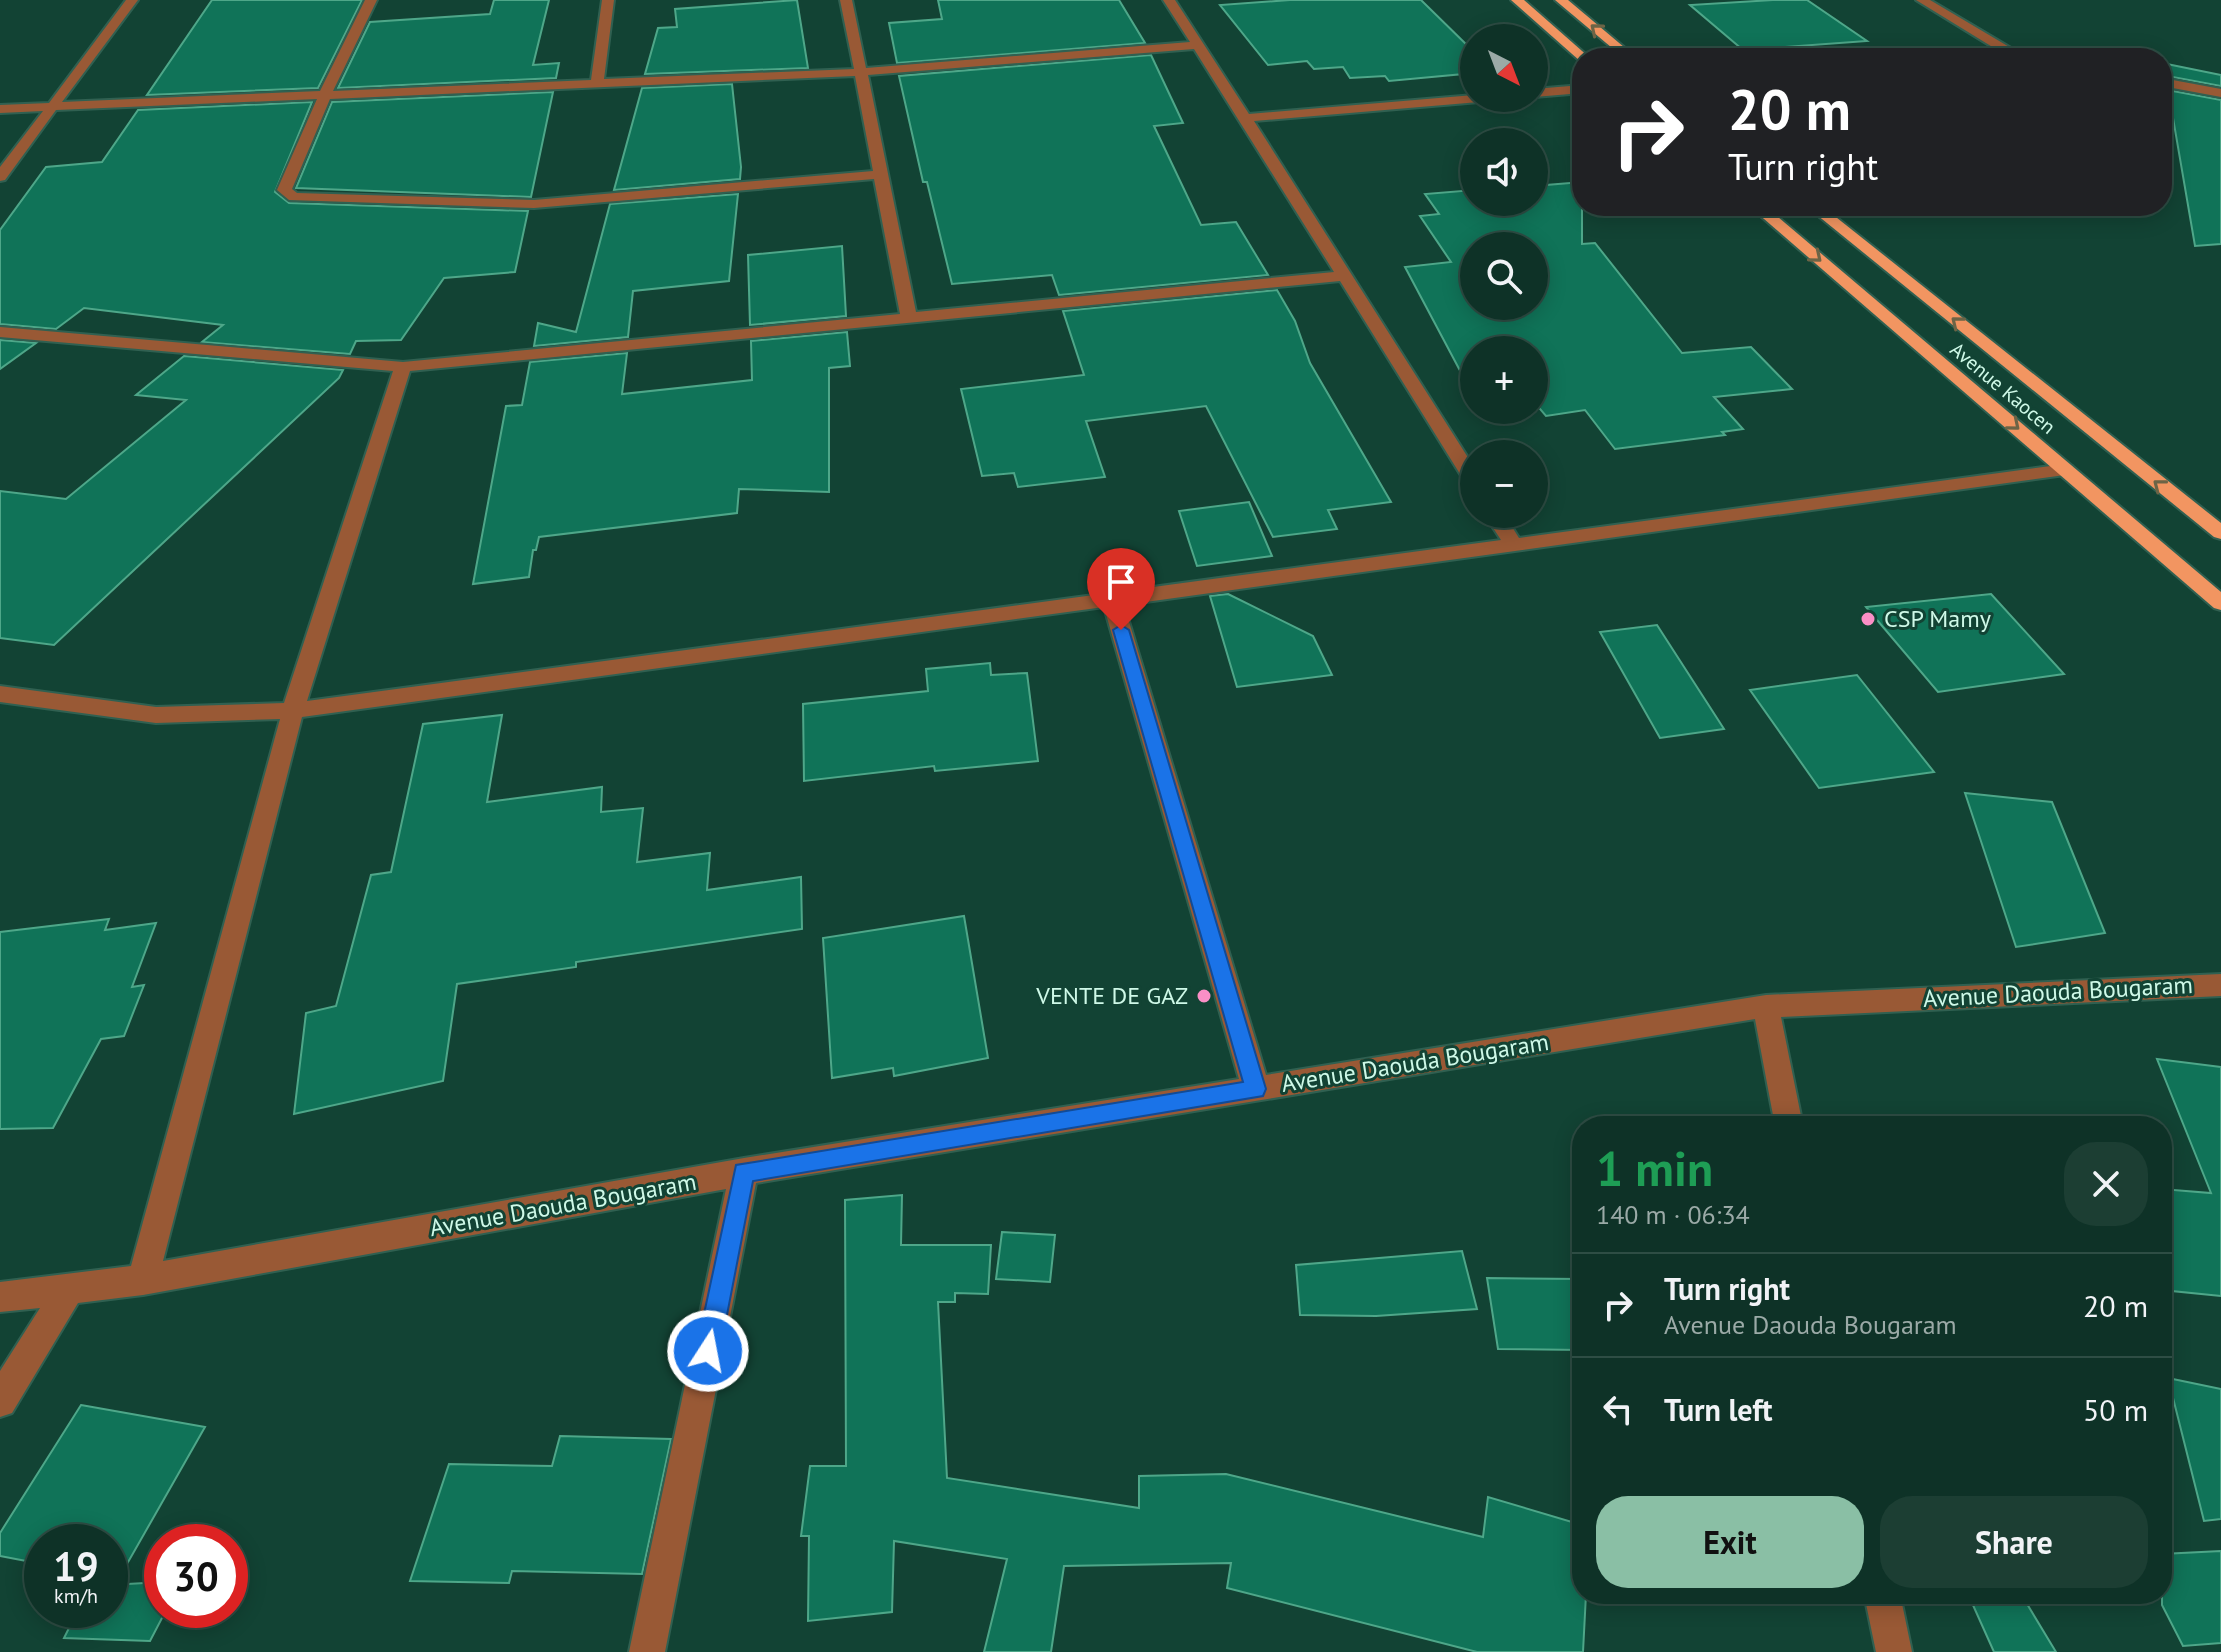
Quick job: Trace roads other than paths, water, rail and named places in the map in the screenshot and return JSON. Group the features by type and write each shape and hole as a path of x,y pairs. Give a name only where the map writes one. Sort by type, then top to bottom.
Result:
{"highway":[{"path":"1517,0 1572,48"},
{"path":"1561,0 1619,48"},
{"name":"Avenue Kaocen","path":"1768,216 2221,603"},
{"name":"Avenue Kaocen","path":"1825,216 2221,533"}],"street":[{"path":"0,177 132,0"},
{"path":"371,0 284,190 294,197 534,204 878,175"},
{"path":"597,85 608,0"},
{"path":"846,0 862,72 878,175 909,317"},
{"path":"1169,0 1460,460"},
{"path":"1922,0 2002,48"},
{"path":"0,109 862,72 1198,45"},
{"path":"2172,84 2221,93"},
{"path":"1548,92 1572,90"},
{"path":"1245,118 1460,100"},
{"path":"0,332 403,367 1343,276"},
{"path":"143,1280 293,711 403,367"},
{"path":"0,694 156,715 293,711 2065,470"},
{"path":"1503,528 1514,545"},
{"path":"1112,599 1256,1089"},
{"name":"Avenue Daouda Bougaram","path":"0,1297 143,1280 744,1172 1766,1006 2221,985"},
{"path":"1766,1006 1787,1116"},
{"path":"647,1652 744,1172"},
{"path":"0,1401 69,1289"},
{"path":"1884,1604 1894,1652"}],"place":[{"name":"CSP Mamy","path":"1868,619"},
{"name":"VENTE DE GAZ","path":"1204,996"}]}
